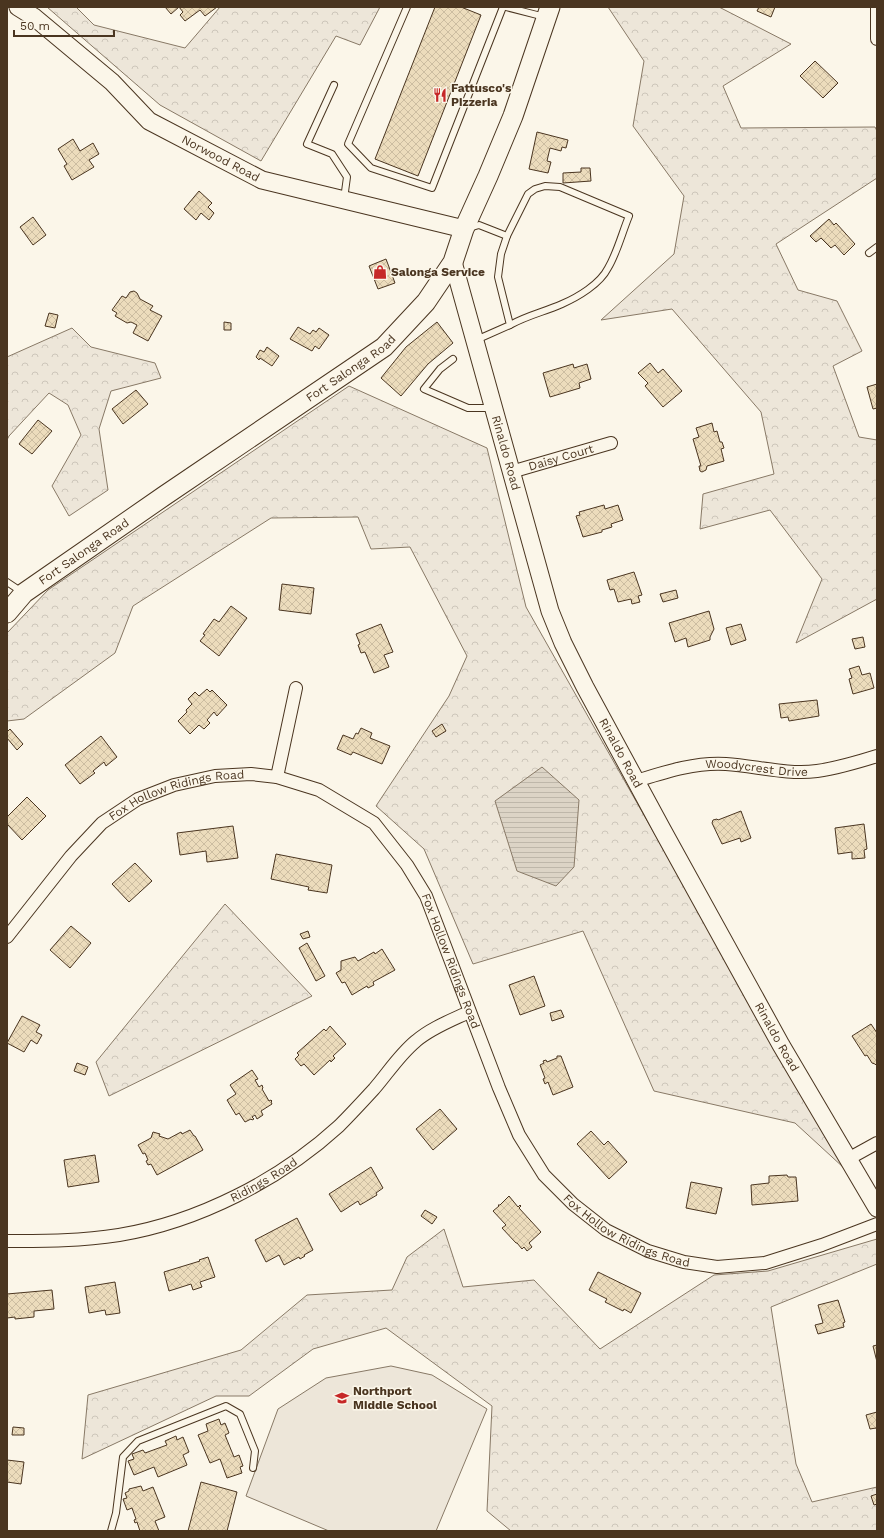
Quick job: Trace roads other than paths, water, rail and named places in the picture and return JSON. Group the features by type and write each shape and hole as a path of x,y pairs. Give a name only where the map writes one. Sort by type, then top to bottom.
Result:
{"main road":[{"name":"Fort Salonga Road","path":"7,613 24,593 384,347 426,302 453,262 464,229 513,116 548,12"}],"street":[{"name":"Norwood Road","path":"18,7 34,17 112,82 149,121 262,180 464,229"},
{"path":"877,7 877,39"},
{"name":"Rinaldo Road","path":"453,262 550,611 563,643 585,687 781,1045 877,1208"},
{"name":"Daisy Court","path":"511,472 610,443"},
{"path":"277,777 296,688"},
{"name":"Woodycrest Drive","path":"636,781 673,769 698,765 724,764 785,771 816,771 877,756"},
{"name":"Fox Hollow Ridings Road","path":"7,937 71,856 102,823 138,800 174,785 215,776 251,774 277,777 318,790 374,822 407,865 426,896 469,1012 519,1135 544,1174 573,1204 606,1230 648,1251 684,1262 717,1267 765,1263 822,1245 877,1224"},
{"name":"Ridings Road","path":"7,1241 61,1241 119,1235 178,1220 221,1203 266,1180 307,1153 340,1125 374,1088 397,1059 417,1040 469,1012"},
{"path":"848,1159 877,1143"}],"lane":[{"path":"407,7 348,144 371,168 432,188 503,7"},
{"path":"506,7 548,12"},
{"path":"334,85 307,144 332,154 347,178 344,199"},
{"path":"475,341 510,325 525,317 562,304 581,294 597,281 608,269 628,216 560,187 545,186 535,189 528,194 507,236 501,254 498,277 510,325"},
{"path":"464,229 479,225 507,236"},
{"path":"870,253 877,247"},
{"path":"453,359 440,369 424,389 468,408 494,408"},
{"path":"7,582 24,593"},
{"path":"111,1531 116,1513 123,1457 138,1441 226,1406 240,1414 255,1451 253,1468"}],"place":[{"name":"Fattusco's Pizzeria","path":"440,95"},
{"name":"Salonga Service","path":"380,272"},
{"name":"Northport Middle School","path":"342,1398"}]}
